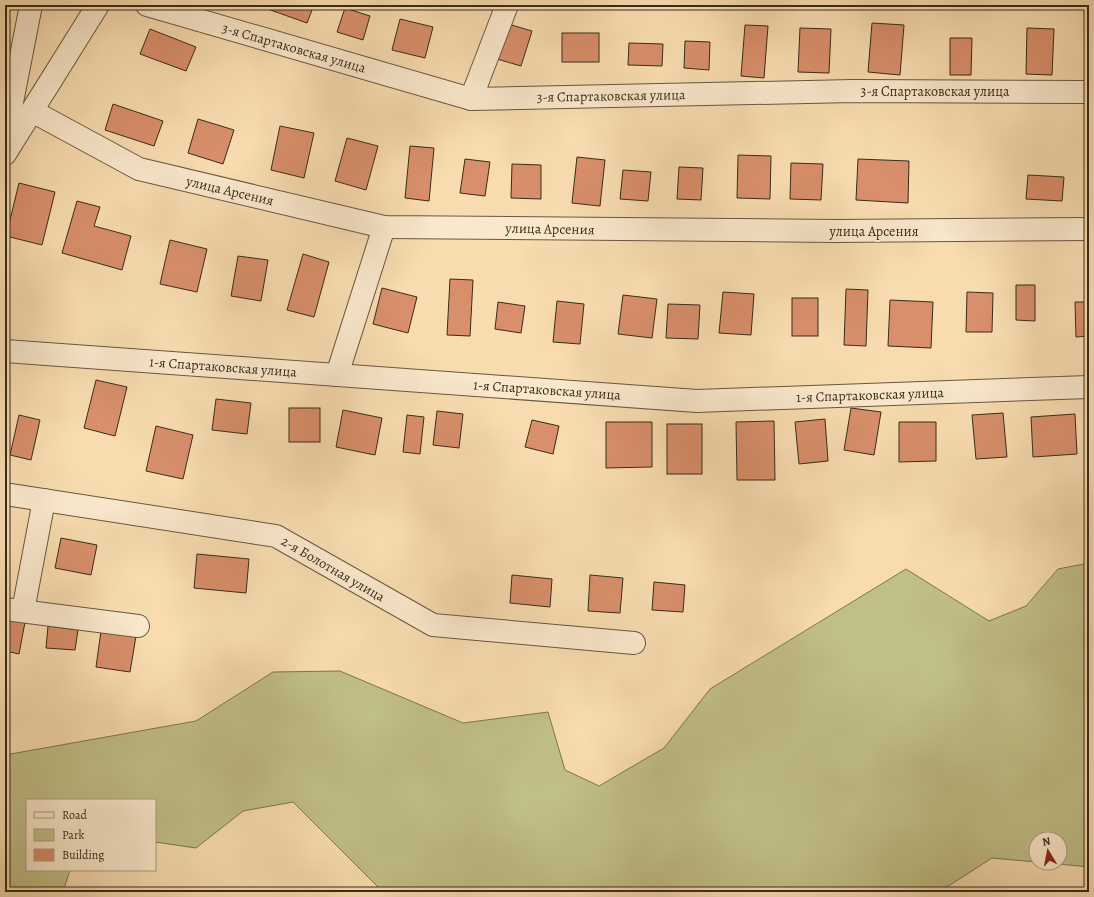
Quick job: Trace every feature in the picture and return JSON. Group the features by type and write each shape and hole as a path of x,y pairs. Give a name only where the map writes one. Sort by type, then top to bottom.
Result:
{"street":[{"path":"5,138 31,5"},
{"path":"5,154 98,5"},
{"name":"3-я Спартаковская улица","path":"147,5 471,99 853,91 1089,92"},
{"path":"471,99 507,5"},
{"name":"улица Арсения","path":"32,111 139,169 384,227 835,232 1089,229"},
{"path":"337,375 384,227"},
{"name":"1-я Спартаковская улица","path":"5,351 697,401 1089,387"},
{"name":"2-я Болотная улица","path":"5,494 276,536 432,625 634,643"},
{"path":"44,500 14,610 138,626"}],"green space":[{"path":"1089,563 1089,867 1068,865 1068,831 1028,831 1028,861 992,858 939,892 383,892 293,802 243,811 196,848 156,842 156,799 26,799 26,871 70,871 63,892 5,892 5,755 196,721 273,672 340,671 463,723 548,712 565,770 599,786 664,748 710,689 906,569 989,621 1026,606 1058,569"}],"building":[{"path":"266,5 314,5 307,23 265,8"},
{"path":"345,8 370,16 363,40 337,32"},
{"path":"400,19 433,27 425,58 392,50"},
{"path":"872,23 904,25 900,75 868,72"},
{"path":"508,24 532,31 521,66 497,59"},
{"path":"745,25 768,26 764,78 741,76"},
{"path":"800,28 831,29 829,73 798,72"},
{"path":"1027,28 1054,29 1052,75 1026,74"},
{"path":"150,29 196,47 186,71 140,54"},
{"path":"562,33 599,33 599,62 562,62"},
{"path":"950,38 972,38 971,75 950,75"},
{"path":"685,41 710,42 709,70 684,68"},
{"path":"629,43 663,44 662,66 628,65"},
{"path":"113,104 163,121 154,146 105,130"},
{"path":"198,119 234,130 223,164 188,153"},
{"path":"280,126 314,133 304,178 271,170"},
{"path":"347,138 378,146 366,190 335,181"},
{"path":"410,146 434,148 429,201 405,198"},
{"path":"738,155 771,156 770,199 737,198"},
{"path":"577,157 605,160 600,206 572,203"},
{"path":"465,159 490,162 485,196 460,193"},
{"path":"858,159 909,161 908,203 856,200"},
{"path":"791,163 823,164 821,200 790,199"},
{"path":"512,164 541,165 541,199 511,198"},
{"path":"679,167 703,168 701,200 677,199"},
{"path":"623,170 651,172 648,201 620,199"},
{"path":"1028,175 1064,177 1062,201 1026,199"},
{"path":"19,183 55,192 42,245 6,236"},
{"path":"77,201 100,207 94,226 131,236 122,270 62,253"},
{"path":"170,240 207,249 197,292 160,284"},
{"path":"303,254 329,262 314,317 287,310"},
{"path":"238,256 268,260 261,301 231,296"},
{"path":"450,279 473,280 470,336 447,335"},
{"path":"1016,285 1035,285 1035,321 1016,320"},
{"path":"382,288 417,297 408,333 373,324"},
{"path":"846,289 868,290 866,346 844,345"},
{"path":"723,292 754,294 751,335 719,333"},
{"path":"967,292 993,293 992,332 966,332"},
{"path":"623,295 657,299 652,338 618,334"},
{"path":"792,298 818,298 818,336 792,336"},
{"path":"890,300 933,302 931,348 888,346"},
{"path":"557,301 584,304 580,344 553,342"},
{"path":"498,302 525,306 521,333 495,329"},
{"path":"1075,302 1089,302 1089,336 1076,337"},
{"path":"668,304 700,305 698,339 666,338"},
{"path":"96,380 127,387 115,436 84,428"},
{"path":"216,399 251,403 247,434 212,430"},
{"path":"289,408 320,408 320,442 289,442"},
{"path":"851,408 881,412 874,455 844,450"},
{"path":"343,410 382,418 375,455 336,447"},
{"path":"437,411 463,414 459,448 433,445"},
{"path":"1003,413 1007,457 976,459 972,415"},
{"path":"1075,414 1077,454 1033,457 1031,417"},
{"path":"19,415 40,420 31,460 10,455"},
{"path":"407,415 424,417 420,454 403,452"},
{"path":"825,419 828,461 799,464 795,422"},
{"path":"532,420 559,426 553,454 525,447"},
{"path":"774,421 775,480 737,480 736,422"},
{"path":"606,422 652,422 652,467 606,468"},
{"path":"899,422 936,422 936,461 899,462"},
{"path":"667,424 702,424 702,474 667,474"},
{"path":"156,426 193,435 183,479 146,471"},
{"path":"61,538 97,545 91,575 55,568"},
{"path":"197,554 249,559 246,593 194,588"},
{"path":"512,575 552,579 550,607 510,603"},
{"path":"590,575 623,578 620,613 588,611"},
{"path":"654,582 685,585 683,612 652,610"},
{"path":"5,618 25,622 19,654 5,651"},
{"path":"48,626 78,630 75,650 46,648"},
{"path":"101,631 136,636 130,672 96,667"}]}
